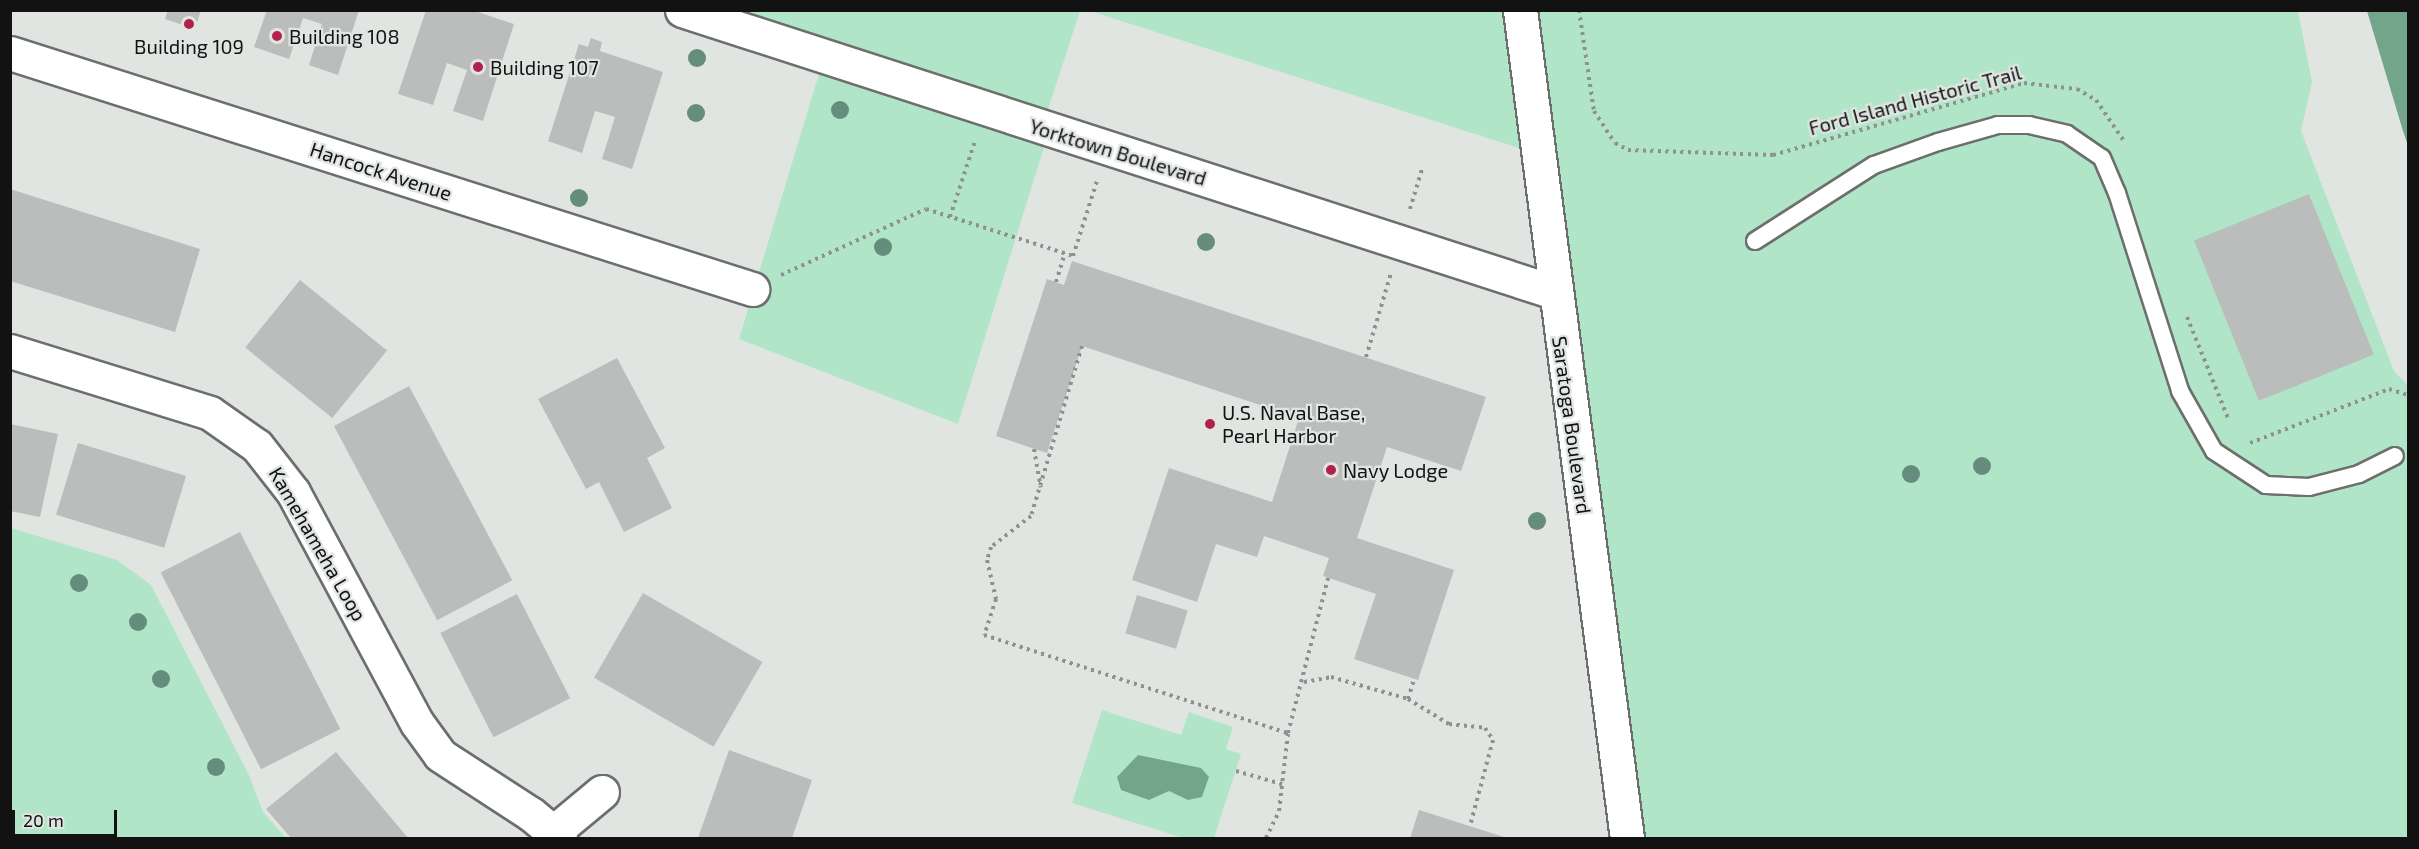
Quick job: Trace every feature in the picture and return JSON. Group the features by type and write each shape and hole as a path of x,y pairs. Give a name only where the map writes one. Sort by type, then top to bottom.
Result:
{"street":[{"name":"Yorktown Boulevard","path":"682,10 985,110 1554,292"},
{"name":"Saratoga Boulevard","path":"1520,10 1554,292 1627,838"},
{"name":"Hancock Avenue","path":"10,53 752,289"},
{"name":"Kamehameha Loop","path":"10,351 210,413 257,446 293,492 417,723 440,755 557,835 602,792"}],"lane":[{"path":"1755,241 1874,165 1938,142 1998,125 2029,125 2067,134 2102,158 2117,193 2180,391 2214,451 2266,485 2308,487 2359,474 2395,456"}],"path":[{"name":"Ford Island Historic Trail","path":"1579,10 1594,111 1615,143 1628,150 1773,155 2024,84 2077,89 2096,100 2126,144"},
{"path":"950,217 985,110"},
{"path":"752,289 926,210 1073,256 1108,149"},
{"path":"1056,282 1065,253"},
{"path":"2182,305 2232,426"},
{"path":"1082,346 1031,516 991,547 987,560 996,599 984,635 1288,733"},
{"path":"2242,444 2389,389 2409,395"},
{"path":"1034,449 1041,488"},
{"path":"1266,838 1280,811 1285,785 1288,733 1304,682 1328,578"},
{"path":"1304,682 1331,677 1408,699 1449,724 1485,728 1493,740 1470,826"},
{"path":"1408,699 1414,679"},
{"path":"1236,771 1285,785"}],"shaded area":[{"path":"682,11 1080,11 1042,128 1049,131 958,424 739,339 824,57"},
{"path":"1090,11 2298,11 2312,82 2301,131 2394,371 2408,385 2408,838 1627,838 1522,149"},
{"path":"2367,11 2408,11 2408,146 2403,131"},
{"path":"11,528 117,560 151,585 248,773 263,812 286,838 11,838"},
{"path":"1102,710 1181,735 1189,712 1233,727 1226,749 1241,754 1214,838 1183,838 1072,803"},
{"path":"1138,755 1201,768 1209,777 1202,797 1188,800 1169,791 1149,800 1121,790 1117,777"}],"building":[{"name":"Building 109","path":"168,10 201,10 195,29 165,19"},
{"name":"Building 108","path":"267,10 359,10 338,75 309,65 322,24 303,18 289,59 254,47"},
{"name":"Building 107","path":"426,10 472,10 514,24 483,121 453,111 467,70 447,63 433,105 398,94"},
{"path":"591,38 602,42 600,51 663,72 632,169 602,159 615,117 595,111 582,153 548,141 579,44 588,47"},
{"path":"10,189 200,249 175,332 10,281"},
{"path":"2309,194 2374,354 2259,401 2194,240"},
{"name":"Navy Lodge","path":"1072,261 1486,397 1461,471 1387,447 1357,538 1454,570 1418,680 1354,659 1376,594 1323,576 1329,558 1264,536 1257,557 1216,544 1197,602 1132,580 1169,468 1272,502 1299,418 1082,346 1047,453 996,436 1047,279 1064,285"},
{"path":"300,280 387,350 332,418 245,348"},
{"path":"617,358 665,448 647,458 672,508 624,532 599,482 586,489 538,399"},
{"path":"409,386 512,580 437,620 334,426"},
{"path":"10,424 58,434 40,517 10,511"},
{"path":"78,443 186,476 164,548 56,515"},
{"path":"240,532 340,729 261,769 161,572"},
{"path":"643,593 763,662 714,747 594,678"},
{"path":"517,594 570,698 493,737 440,633"},
{"path":"1137,595 1188,610 1176,649 1125,633"},
{"path":"729,750 812,780 792,838 698,838"},
{"path":"336,752 408,838 291,838 266,809"},
{"path":"1419,810 1507,838 1410,838"}],"place":[{"name":"Building 109","path":"189,24"},
{"name":"Building 108","path":"277,36"},
{"name":"Building 107","path":"478,67"},
{"name":"U.S. Naval Base, Pearl Harbor","path":"1210,424"},
{"name":"Navy Lodge","path":"1331,470"}]}
